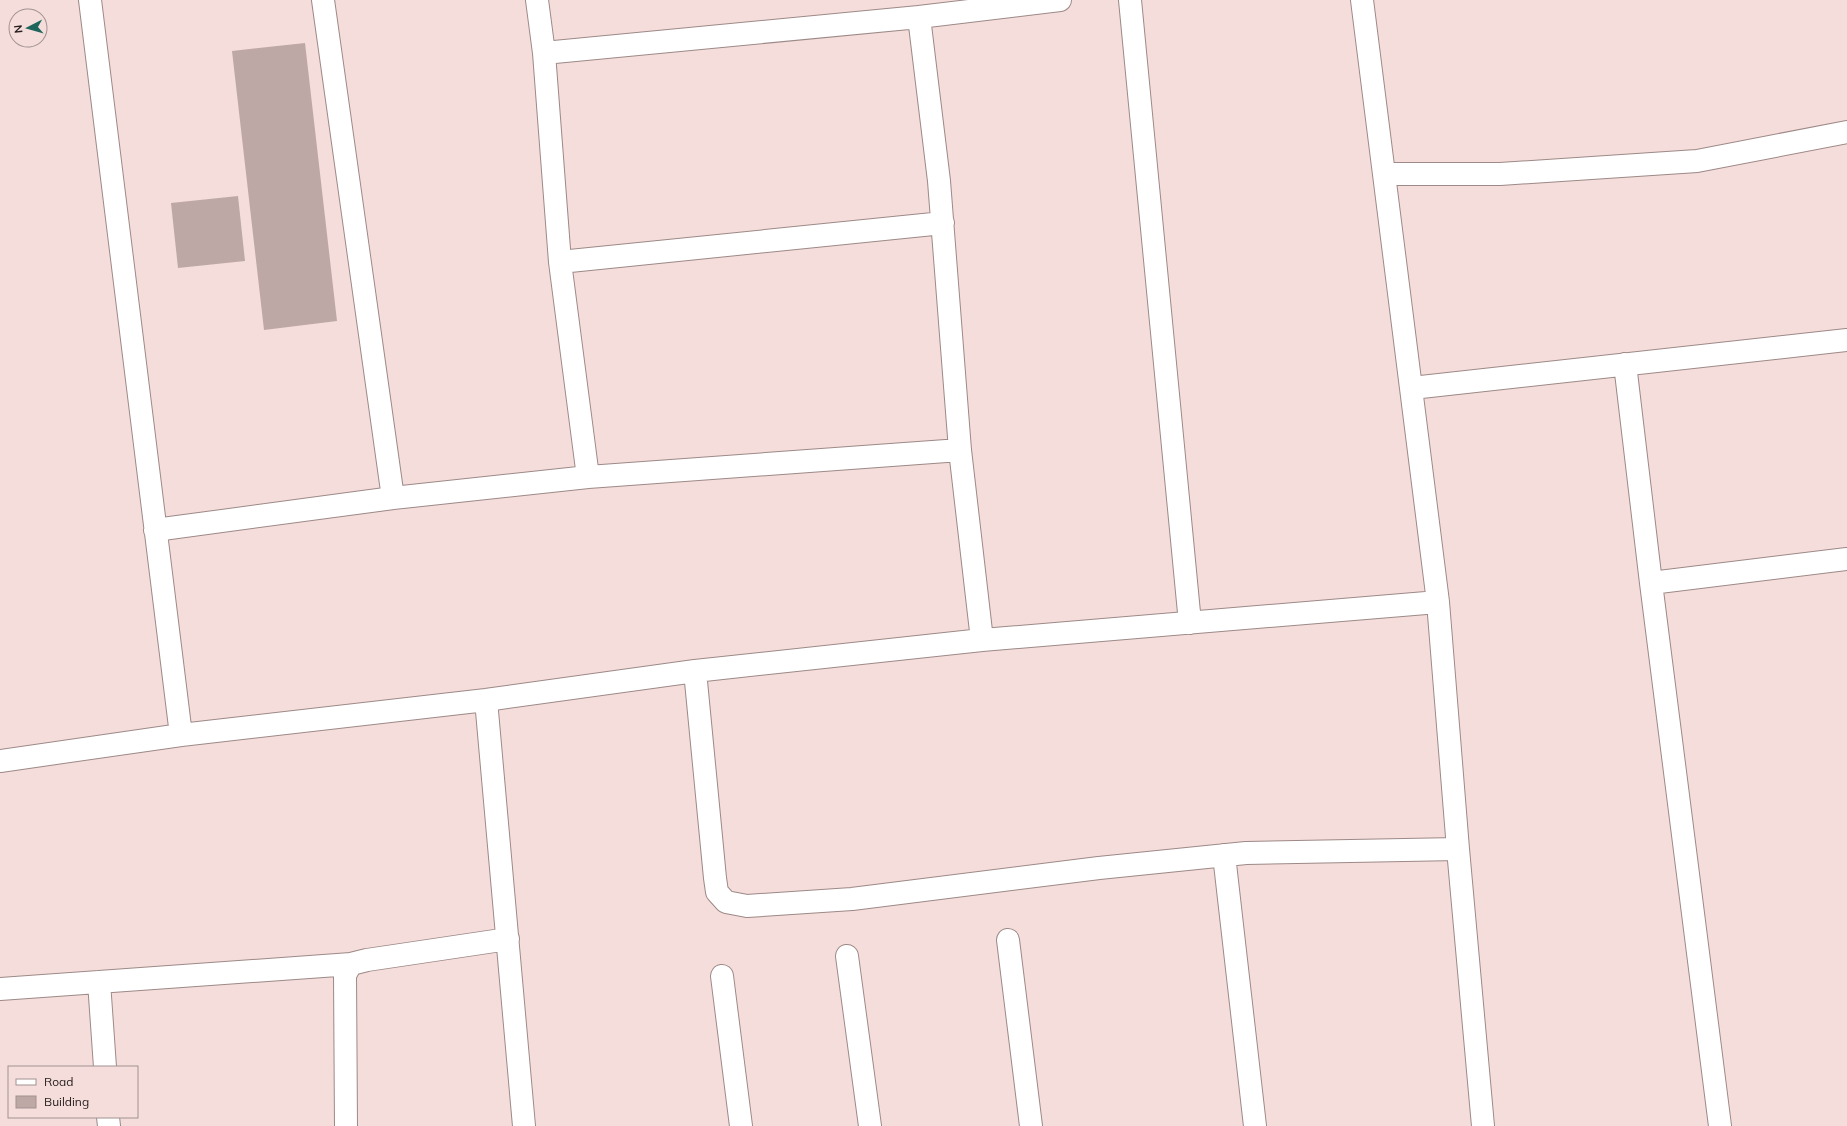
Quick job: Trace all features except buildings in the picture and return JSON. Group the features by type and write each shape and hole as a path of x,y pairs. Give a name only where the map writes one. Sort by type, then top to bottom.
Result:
{"street":[{"path":"90,0 181,735"},
{"path":"323,0 393,498"},
{"path":"536,0 544,53 560,262 588,477"},
{"path":"544,53 919,17 1060,0"},
{"path":"1130,0 1190,623"},
{"path":"1362,0 1438,602 1458,849 1483,1126"},
{"path":"919,17 939,181 960,450 982,640"},
{"path":"1385,174 1500,174 1697,161 1847,132"},
{"path":"560,262 943,224"},
{"path":"1412,388 1847,340"},
{"path":"1625,364 1651,583 1720,1126"},
{"path":"155,530 393,498 588,477 960,450"},
{"path":"1651,583 1847,559"},
{"path":"0,760 181,735 486,700 695,670 982,640 1438,602"},
{"path":"695,670 714,878 716,892 726,902 747,906 852,899 1099,868 1246,853 1458,849"},
{"path":"486,700 524,1126"},
{"path":"1224,855 1256,1126"},
{"path":"0,989 351,964 367,960 508,939"},
{"path":"1008,940 1031,1126"},
{"path":"847,956 870,1126"},
{"path":"346,1126 345,975 351,964"},
{"path":"722,976 741,1126"},
{"path":"99,982 105,1066"}]}
